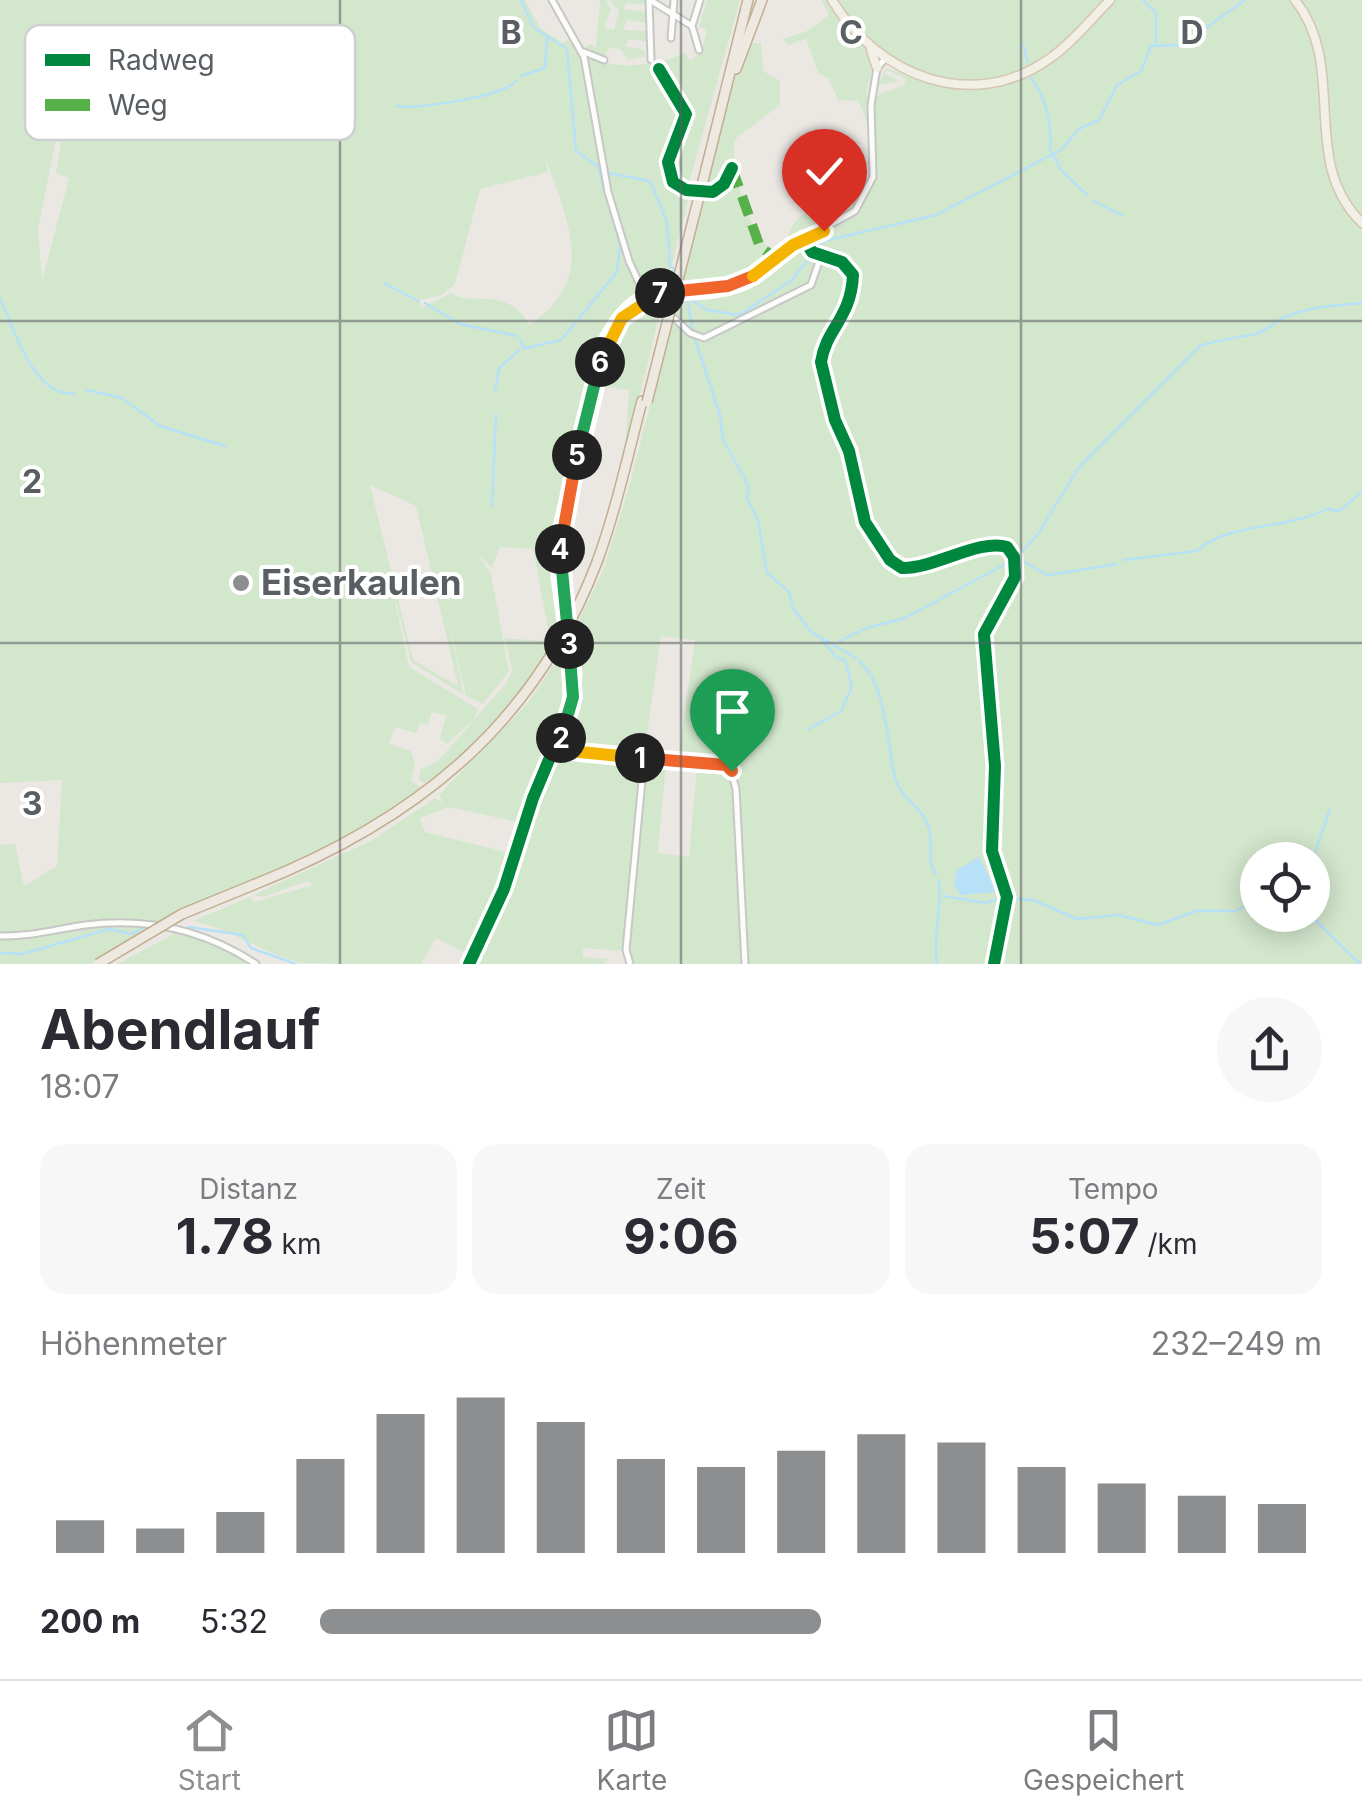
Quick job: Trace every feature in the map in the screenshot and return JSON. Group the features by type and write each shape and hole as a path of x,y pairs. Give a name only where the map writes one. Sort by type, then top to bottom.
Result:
{"highway":[{"path":"703,169 745,0"},
{"path":"107,964 190,916 343,847 402,811 474,752 520,700 558,643 589,581 645,401 745,0"},
{"path":"722,104 762,0"},
{"path":"98,964 171,920 257,886"}],"main road":[{"path":"832,0 868,46 885,60 945,84 1003,80 1049,59 1110,0"},
{"path":"1294,0 1318,45 1326,146 1334,186 1362,223"},
{"path":"868,46 877,68"}],"street":[{"path":"552,0 582,52 601,165 629,260 650,299 694,336 704,338 722,332 811,286 820,256 810,251 804,239"},
{"path":"650,0 692,26"},
{"path":"650,0 652,60"},
{"path":"671,38 674,0"},
{"path":"699,50 692,26 700,0"},
{"path":"582,52 604,60"},
{"path":"470,964 509,876 533,798 572,708 561,531 596,374 616,324 650,299 675,289 742,282 804,239 849,217 869,190 875,167 871,110 877,68 885,60"},
{"path":"875,80 885,60"},
{"path":"556,748 732,769 745,964"},
{"path":"630,964 626,950 644,758"},
{"path":"0,936 88,925 155,924 226,943 256,964"}],"green space":[{"path":"0,0 525,0 541,29 563,43 571,39 593,58 608,63 639,65 685,53 690,61 701,52 707,30 699,27 707,0 740,0 687,190 690,192 625,454 629,390 597,386 577,469 571,468 558,544 562,627 514,702 430,786 419,780 420,770 438,761 507,682 512,671 505,638 541,641 549,634 533,549 500,547 511,517 492,568 477,553 491,574 509,671 483,704 466,696 447,614 464,695 411,662 391,582 409,667 478,709 474,719 447,744 440,739 446,715 432,712 428,725 420,723 417,733 395,727 389,744 411,751 415,765 411,781 425,790 325,851 166,917 91,964 0,964 0,845 15,844 24,886 57,866 62,780 0,783","holes":["25,25 355,25 355,140 61,141 56,173 69,178 42,281 38,229 56,140 25,140","545,156 562,203 572,248 564,288 551,307 529,325 520,312 499,300 452,293 420,308 420,300 442,295 455,284 480,189 548,172","370,485 416,506 458,686 413,660"]},
{"path":"600,0 606,0 611,9 604,28 614,30 619,11 609,0 646,0 646,5 626,3 624,9 647,12 647,23 627,20 623,30 647,31 647,41 628,40 625,46 644,50 645,56 629,60 620,49 609,48 605,56 584,49 589,44 596,48"},
{"path":"763,0 748,52 753,43 761,43 763,71 780,81 780,105 735,139 734,150 738,182 749,217 773,251 788,240 797,220 807,212 867,187 870,177 871,144 858,101 838,100 828,78 819,74 806,39 788,45 783,39 807,31 829,15 821,0 827,0 874,60 866,94 875,96 904,85 906,79 887,70 885,74 899,81 878,85 886,68 937,86 967,90 1017,80 1058,54 1116,0 1289,0 1306,26 1315,55 1330,175 1342,203 1362,228 1362,964 628,964 623,951 583,948 583,957 608,959 603,964 466,964 470,955 436,938 421,964 303,963 193,921 250,897 254,902 313,885 308,881 263,897 253,895 371,841 435,798 443,803 439,795 528,703 566,646 569,653 572,636 604,568 630,484 728,98","holes":["661,636 695,640 678,758 644,755","666,762 697,765 689,857 658,853","449,807 522,823 514,854 425,832 420,818"]},
{"path":"836,0 1105,0 1043,58 1013,73 984,81 956,81 903,62 878,45"},
{"path":"1299,0 1362,0 1362,218 1346,193 1336,166 1322,52 1314,25"},
{"path":"176,933 227,948 253,964 117,964"}],"water":[{"path":"979,857 996,892 960,895 954,884 957,870"}],"waterway":[{"path":"521,0 534,28 567,49 576,151 608,173 650,181 667,222 670,265 676,273"},
{"path":"1143,0 1156,13 1156,45"},
{"path":"816,249 824,241 936,215 1061,150 1079,129 1099,120 1117,85 1141,71 1151,46 1182,45 1245,0"},
{"path":"521,76 545,68 547,36"},
{"path":"1023,44 1028,62"},
{"path":"1031,78 1047,112 1050,150"},
{"path":"397,106 460,101 495,92 516,81"},
{"path":"1052,152 1061,170 1087,195"},
{"path":"526,348 561,340 617,272 620,245 598,167"},
{"path":"1093,201 1123,216"},
{"path":"687,297 707,310 739,315 791,281 810,258"},
{"path":"384,283 418,301"},
{"path":"0,298 36,373 60,391 74,393"},
{"path":"687,298 693,332"},
{"path":"425,303 460,324 517,336"},
{"path":"1016,559 1038,534 1079,467 1200,346 1258,333 1300,312 1362,303"},
{"path":"520,339 524,349"},
{"path":"695,339 720,415 723,439 749,487 747,498 758,521 767,573 789,592 793,608 811,632 856,658"},
{"path":"495,391 499,368 519,350"},
{"path":"87,390 122,398 160,426 225,446"},
{"path":"492,505 496,414"},
{"path":"1124,560 1197,551 1225,535 1327,509 1339,511 1362,492"},
{"path":"840,641 866,628 905,618 1013,560"},
{"path":"1020,560 1048,575 1117,564"},
{"path":"809,729 841,711 852,686 845,660 837,658 822,640"},
{"path":"859,661 881,699 895,778 929,828 931,863 936,874"},
{"path":"1319,842 1330,809"},
{"path":"937,964 939,880"},
{"path":"943,896 985,903 999,899"},
{"path":"1015,899 1033,900 1077,919 1118,915 1158,925 1196,911 1240,909"},
{"path":"0,953 22,954 109,929 132,934 145,926"},
{"path":"189,927 243,935 251,948 296,964"},
{"path":"1327,932 1360,964"}],"marked path":[{"path":"732,168 760,247 776,258"}],"cycle path":[{"path":"659,69 686,114 668,162 673,182 686,190 713,192 724,184 732,168"},
{"path":"469,964 504,889 533,798 571,707 573,673 560,577 561,531 606,343 620,320 649,297 739,283 804,239 812,252 842,262 853,275 848,302 821,362 835,420 849,451 865,522 890,560 902,568 915,567 996,545 1007,547 1014,557 1015,577 984,634 995,766 992,851 1007,897 994,964"}],"place":[{"name":"Eiserkaulen","path":"241,583"}],"route":[{"path":"732,771 726,765 556,748 572,708 574,686 560,577 563,518 596,374 611,332 622,318 640,302 661,292 742,282 793,245 824,231"}]}
